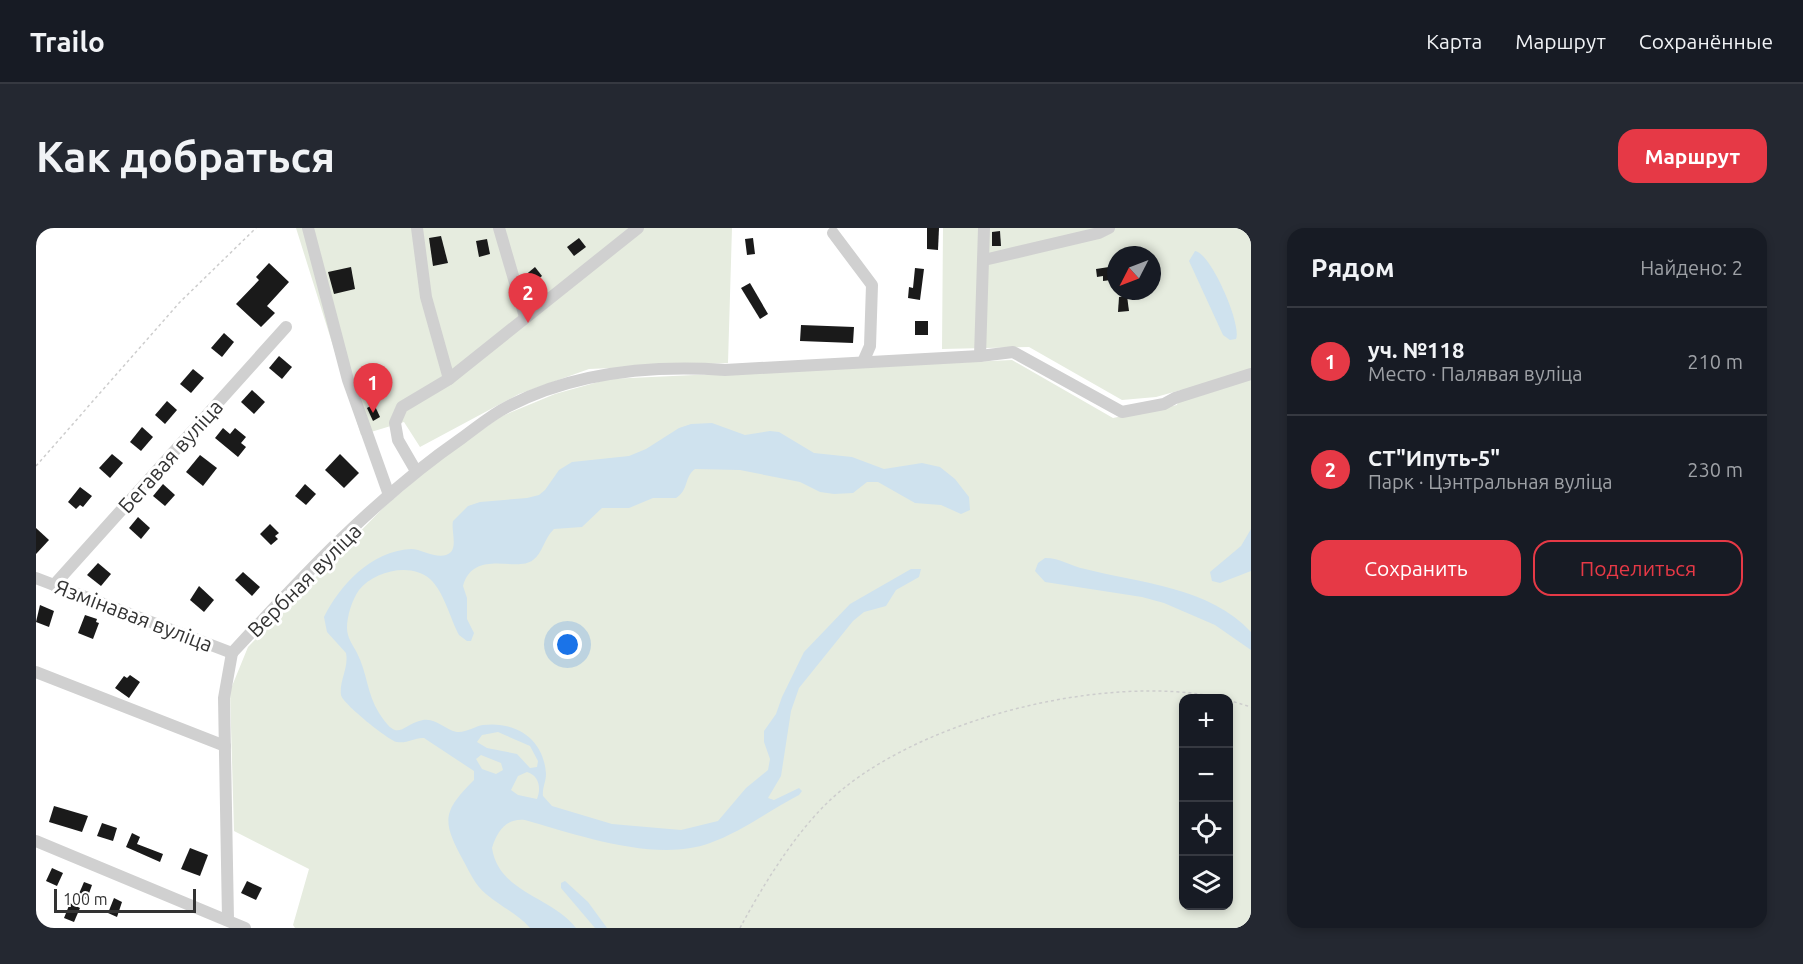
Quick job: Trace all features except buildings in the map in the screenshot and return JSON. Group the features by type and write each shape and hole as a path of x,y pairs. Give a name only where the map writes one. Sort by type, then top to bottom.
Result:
{"street":[{"path":"308,228 348,380 389,495"},
{"path":"417,228 426,297 449,379"},
{"path":"499,228 525,317"},
{"path":"981,356 984,228"},
{"path":"984,260 1099,233 1109,228"},
{"path":"416,471 398,440 395,423 402,407 449,379 631,230"},
{"path":"833,233 872,285 870,346 863,362"},
{"name":"Бегавая вуліца","path":"54,585 286,327"},
{"name":"Вербная вуліца","path":"232,653 305,574 416,471 507,407 557,387 625,370 686,367 725,370 981,356 1013,352 1122,412 1164,404 1175,398 1251,374"},
{"name":"Язмінавая вуліца","path":"36,578 232,653"},
{"path":"228,919 224,698 232,653"},
{"path":"36,672 225,746"},
{"path":"36,841 245,928"}],"path":[{"path":"36,466 179,303 256,228"},
{"path":"740,928 774,871 825,805 879,764 988,717 1021,706 1138,692 1189,694"},
{"path":"1233,702 1251,707"}],"shaded area":[{"path":"296,228 732,228 728,363 589,369 519,394 420,447 404,422 361,435"},
{"path":"943,228 1251,228 1251,928 295,928 293,925 309,869 234,831 230,691 248,647 384,507 440,459 502,416 555,394 609,379 1012,360 1113,418 1177,405 1181,390 1156,397 1122,400 1029,347 942,349"}],"water":[{"path":"1195,251 1202,255 1209,264 1224,290 1237,331 1236,339 1230,340 1223,335 1189,261"},
{"path":"712,423 745,435 779,432 814,453 852,457 884,469 922,463 940,467 955,479 969,497 970,510 961,514 941,505 915,503 878,482 867,482 853,493 834,494 820,492 800,482 740,470 695,469 689,476 683,491 676,498 653,498 629,508 602,508 582,527 554,529 533,560 526,563 486,565 476,568 463,586 467,598 467,619 474,633 471,641 459,635 435,584 422,574 413,571 393,571 366,583 352,603 347,632 360,660 375,706 391,728 400,730 423,720 437,722 457,732 483,725 506,726 526,735 540,751 546,774 543,796 552,806 612,824 681,830 718,821 746,788 768,770 770,759 764,742 764,731 776,714 804,652 850,604 911,569 921,569 919,577 896,590 886,606 864,612 853,621 799,688 791,711 781,776 768,798 774,800 799,788 802,791 799,795 733,833 710,843 689,848 666,850 617,845 525,820 513,821 503,827 492,848 497,863 505,875 515,885 566,917 576,928 530,928 479,887 451,836 449,817 451,809 474,780 474,771 424,738 401,742 392,740 349,706 341,695 346,653 327,632 324,617 348,582 370,563 383,556 411,549 442,556 451,552 454,545 453,521 468,506 480,502 539,495 559,470 572,462 629,456 646,449 679,428 691,424","holes":["498,732 530,746 538,761 537,767 530,768 517,754 487,748 477,742 482,735","481,755 501,763 503,770 496,774 482,769 476,759","527,772 535,776 539,787 537,799 518,795 511,790 518,776"]},
{"path":"1251,529 1251,571 1220,583 1212,581 1210,572 1241,546"},
{"path":"1045,558 1173,589 1216,605 1251,632 1251,650 1215,625 1164,603 1142,597 1045,582 1035,571 1038,563"},
{"path":"565,881 588,902 607,928 595,928 561,888 561,883"}],"place":[{"name":"СТ\"Ипуть-5\"","path":"528,323"},
{"name":"уч. №118","path":"373,413"}]}
